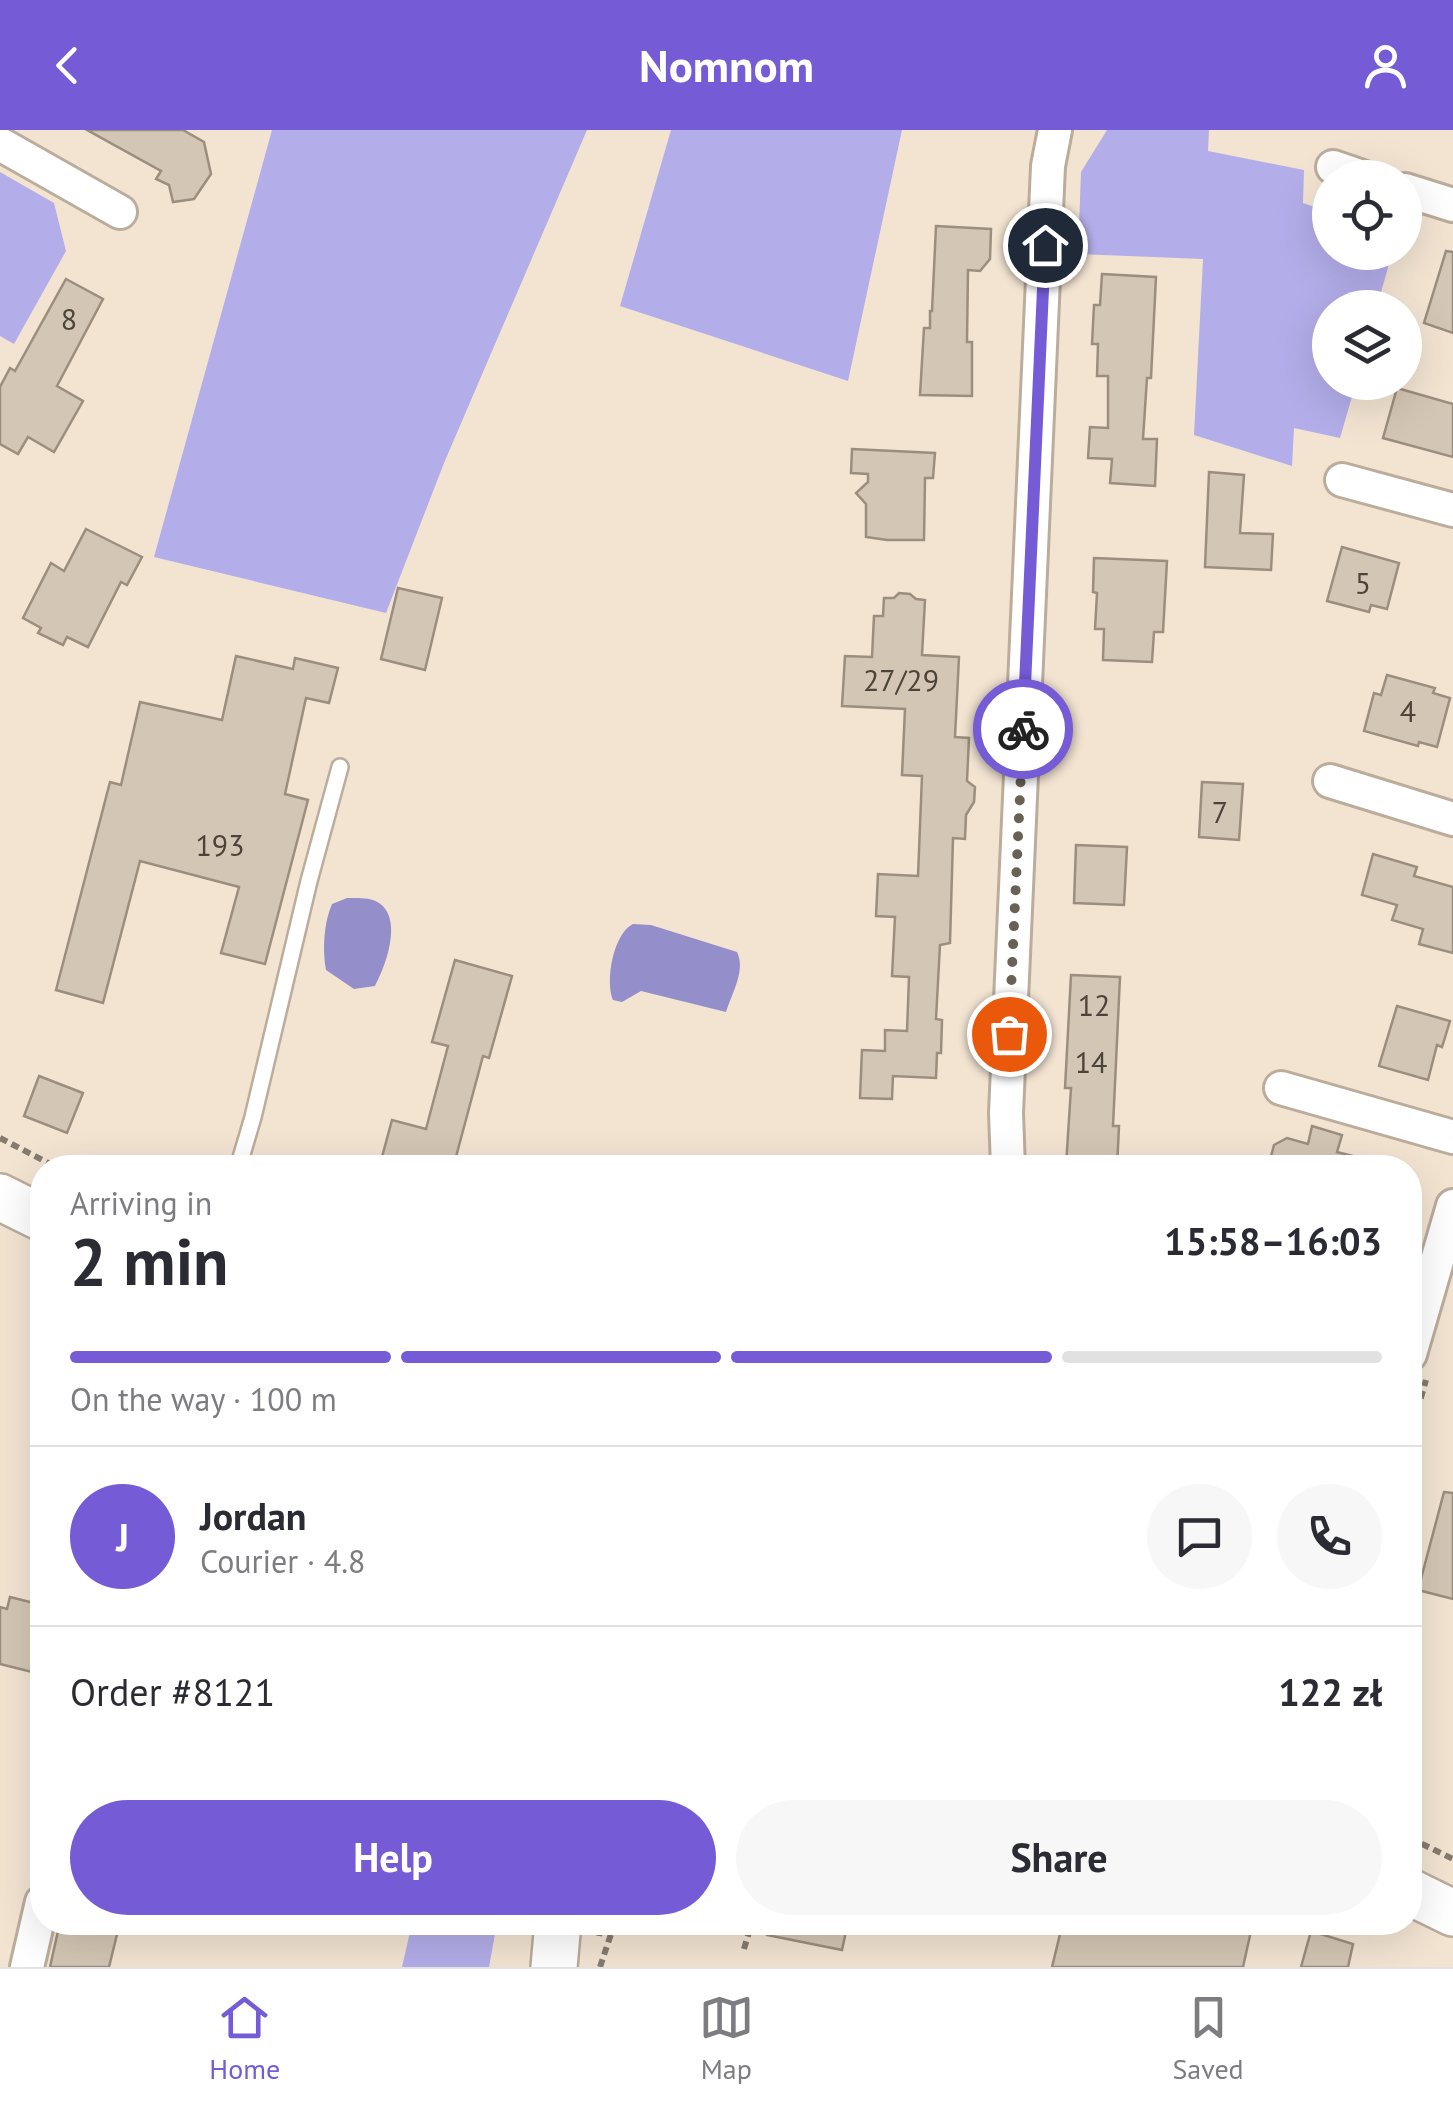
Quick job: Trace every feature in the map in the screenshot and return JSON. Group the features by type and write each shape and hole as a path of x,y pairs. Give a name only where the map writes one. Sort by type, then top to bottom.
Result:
{"main road":[{"path":"0,1197 30,1212"},
{"path":"1422,1898 1453,1913"},
{"path":"554,1967 557,1935"}],"street":[{"path":"1008,1155 1006,1094 1048,166 1055,130"},
{"path":"0,144 120,212"},
{"path":"1422,195 1453,204"},
{"path":"1342,480 1453,510"},
{"path":"1330,781 1453,819"},
{"path":"1281,1088 1453,1138"},
{"path":"1422,1313 1453,1206"},
{"path":"27,1967 34,1935"}],"lane":[{"path":"242,1155 340,767"}],"path":[{"path":"0,1138 33,1155"},
{"path":"1422,1844 1453,1859"},
{"path":"600,1935 600,1966"},
{"path":"600,1966 611,1935"},
{"path":"744,1949 748,1935"}],"shaded area":[{"path":"272,130 587,130 444,463 386,613 154,557"},
{"path":"671,130 902,130 848,381 620,306"},
{"path":"1107,130 1209,130 1208,151 1304,170 1303,203 1312,206 1312,270 1387,270 1382,290 1312,290 1312,400 1351,400 1340,438 1294,428 1292,466 1194,435 1203,259 1078,254 1081,172"},
{"path":"0,172 54,203 66,251 14,344 0,336"},
{"path":"347,898 379,903 390,920 390,943 375,986 354,989 326,970 324,936 329,911 332,904"},
{"path":"633,924 651,925 737,952 739,974 726,1012 641,991 622,1002 613,1000 612,959 620,937"},
{"path":"409,1935 495,1935 489,1967 402,1967"}],"building":[{"path":"87,130 183,130 204,142 211,174 194,199 173,202 169,185 156,179 161,171"},
{"path":"936,226 991,229 990,259 980,271 968,270 967,342 972,342 972,396 920,395 924,328 930,328 932,311"},
{"path":"1446,251 1453,252 1453,333 1424,323"},
{"path":"1102,274 1156,277 1151,378 1147,378 1143,439 1157,439 1155,486 1110,483 1112,459 1088,458 1090,427 1108,428 1108,376 1097,376 1098,344 1092,344 1094,305 1100,305"},
{"path":"66,279 103,299 57,386 83,401 54,452 28,437 18,454 0,444 0,387 10,368 15,371"},
{"path":"1422,395 1453,404 1453,457 1383,438 1394,400 1422,400"},
{"path":"852,449 935,453 933,478 925,478 924,540 866,537 866,504 856,493 868,482 868,474 851,473"},
{"path":"1209,472 1244,475 1240,533 1273,534 1271,570 1205,567"},
{"path":"86,529 142,557 127,585 121,582 88,647 67,637 63,645 38,633 41,628 23,618 51,563 64,571"},
{"path":"1342,547 1399,563 1387,609 1371,605 1369,612 1327,601"},
{"path":"1094,558 1167,561 1163,632 1154,632 1152,662 1103,660 1104,629 1095,629"},
{"path":"398,588 442,598 425,670 381,659"},
{"path":"899,593 925,600 922,655 959,657 955,737 969,738 967,781 975,787 974,802 966,815 965,839 953,838 950,943 940,945 936,1019 942,1020 936,1078 893,1076 892,1099 860,1098 862,1050 885,1051 885,1030 907,1031 909,977 892,976 895,917 876,916 878,874 918,876 922,776 902,775 905,709 842,706 845,656 872,657 874,616 883,616 884,598 894,598"},
{"path":"236,656 293,669 295,658 338,668 329,703 306,698 285,794 308,800 265,964 221,953 239,887 140,861 103,1003 56,990 110,782 121,785 140,702 222,720"},
{"path":"1387,675 1435,688 1433,693 1450,698 1437,747 1419,742 1418,746 1364,731 1374,693 1381,695"},
{"path":"1202,782 1243,784 1239,840 1199,837"},
{"path":"1076,845 1127,847 1124,905 1074,903"},
{"path":"1373,854 1417,867 1414,876 1453,887 1453,953 1419,944 1423,929 1392,920 1397,905 1362,895"},
{"path":"455,960 512,976 489,1058 483,1056 456,1155 383,1155 392,1120 426,1129 448,1046 432,1042"},
{"path":"1071,975 1120,977 1113,1126 1119,1126 1118,1155 1067,1155 1071,1088 1065,1088"},
{"path":"1397,1006 1450,1021 1442,1047 1437,1045 1428,1080 1379,1066"},
{"path":"39,1076 83,1093 67,1133 24,1116"},
{"path":"1312,1126 1342,1135 1337,1152 1349,1155 1271,1155 1274,1145 1287,1138 1308,1144"},
{"path":"1444,1492 1453,1493 1453,1599 1422,1591 1422,1575"},
{"path":"10,1597 30,1602 30,1672 0,1664 0,1607 7,1609"},
{"path":"57,1935 117,1935 109,1967 50,1967"},
{"path":"767,1935 845,1935 842,1950"},
{"path":"1060,1935 1250,1935 1243,1967 1052,1967"},
{"path":"1310,1935 1353,1944 1348,1967 1301,1967"}],"way so far":[{"path":"1009,1034 1023,729"}],"route":[{"path":"1023,729 1045,245"}]}
